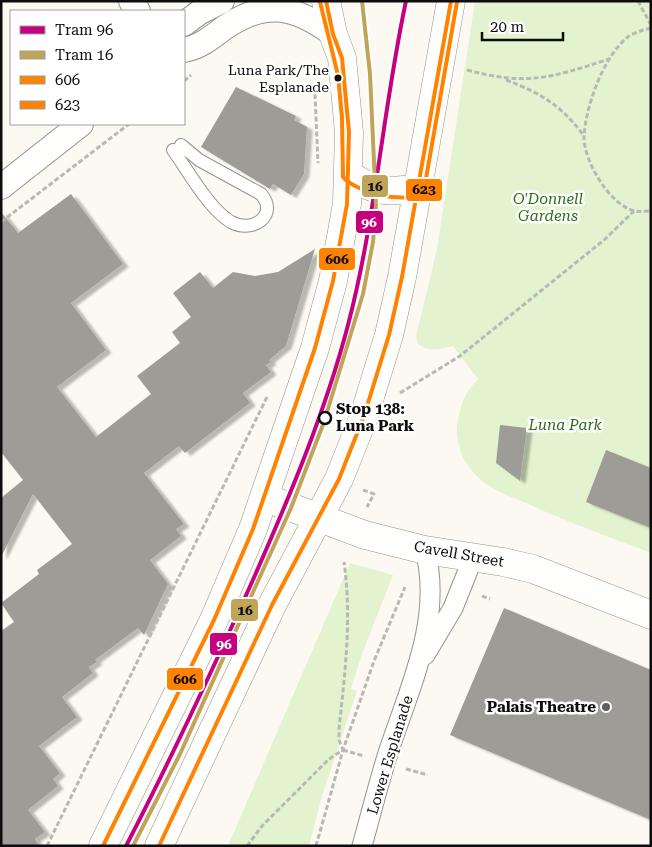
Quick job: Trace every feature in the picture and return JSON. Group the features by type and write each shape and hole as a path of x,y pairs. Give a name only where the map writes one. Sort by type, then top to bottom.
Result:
{"street":[{"path":"185,23 200,12 222,1"},
{"path":"326,1 333,34 344,70"},
{"path":"103,846 214,620 266,498 315,348 333,281 345,225 349,175 349,132 337,1"},
{"path":"159,846 272,605 352,450 382,360 402,277 451,1"},
{"path":"185,50 202,44 250,14 271,9 296,12 333,34"},
{"path":"1,186 80,125"},
{"path":"349,175 379,191 393,192 418,188"},
{"name":"Cavell Street","path":"266,498 365,535 426,550 533,569 651,616"},
{"name":"Lower Esplanade","path":"362,846 389,751 419,665 430,596 429,565 426,550"},
{"name":"Lower Esplanade","path":"419,665 453,608 473,558"}],"lane":[{"path":"177,148 261,194 266,204 266,211 262,220 254,226 243,226 230,222 220,214 177,148"}],"path":[{"path":"584,136 600,76 609,59 630,36 651,27 638,1"},
{"path":"501,78 529,80 548,78 609,59"},
{"path":"466,69 501,78 541,95 570,117 584,136 595,173 617,200 634,211 651,211"},
{"path":"315,87 318,166"},
{"path":"1,222 127,125"},
{"path":"393,397 460,356 604,240 634,211"},
{"path":"47,846 271,389"},
{"path":"343,750 339,740 338,729 349,635 344,562"},
{"path":"316,846 343,750 374,661 404,588 405,579"},
{"path":"247,846 262,826 329,759 343,750"}],"green space":[{"name":"O'Donnell Gardens","path":"475,1 651,1 651,553 572,523 505,494 478,477 462,455 457,437 457,428 462,402 478,379 453,346 427,349 418,344 416,336 437,249"},
{"path":"350,563 393,575 362,654 351,689 357,691 322,796 309,846 228,846"}],"building":[{"path":"236,87 296,116 294,120 307,127 304,174 291,195 273,184 270,189 201,147"},
{"path":"71,194 123,264 71,303 106,350 57,387 96,437 151,394 137,376 180,343 172,332 191,317 173,293 200,272 213,288 233,272 255,276 278,272 315,249 286,346 269,360 271,362 266,365 271,372 243,393 250,403 185,453 179,446 144,473 184,524 176,529 181,536 150,560 168,584 144,635 138,628 95,660 97,662 89,667 93,673 62,697 77,717 39,746 60,773 53,779 58,786 28,810 45,832 35,839 39,846 1,846 1,631 14,622 1,603 39,574 37,570 72,544 33,494 1,557 1,498 23,480 1,452 1,212 18,233"},
{"path":"500,425 527,428 520,481 496,463"},
{"path":"606,450 651,468 651,528 586,502"},
{"name":"Palais Theatre","path":"504,608 651,670 651,820 450,735"}],"tram line":[{"name":"16","path":"133,846 180,754 291,508 324,422 363,294 373,242 376,206 370,74 362,1"},
{"name":"96","path":"126,846 191,715 252,582 293,487 339,358 358,285 366,244 391,82 406,1"}],"transit line":[{"name":"606","path":"103,846 214,620 253,529 315,348 333,281 347,204 349,132 342,58 333,34 326,1"},
{"name":"606","path":"159,846 272,605 339,479 364,416 389,335 402,277 451,1"},
{"name":"623","path":"320,2 338,75 342,118 343,177 349,183 359,188 395,197 417,195 424,190 457,2"}],"place":[{"name":"Luna Park/The Esplanade","path":"338,78"},
{"name":"Stop 138: Luna Park","path":"325,418"},
{"name":"Palais Theatre","path":"606,707"}],"park label":[{"name":"Luna Park","path":"565,425"}]}
